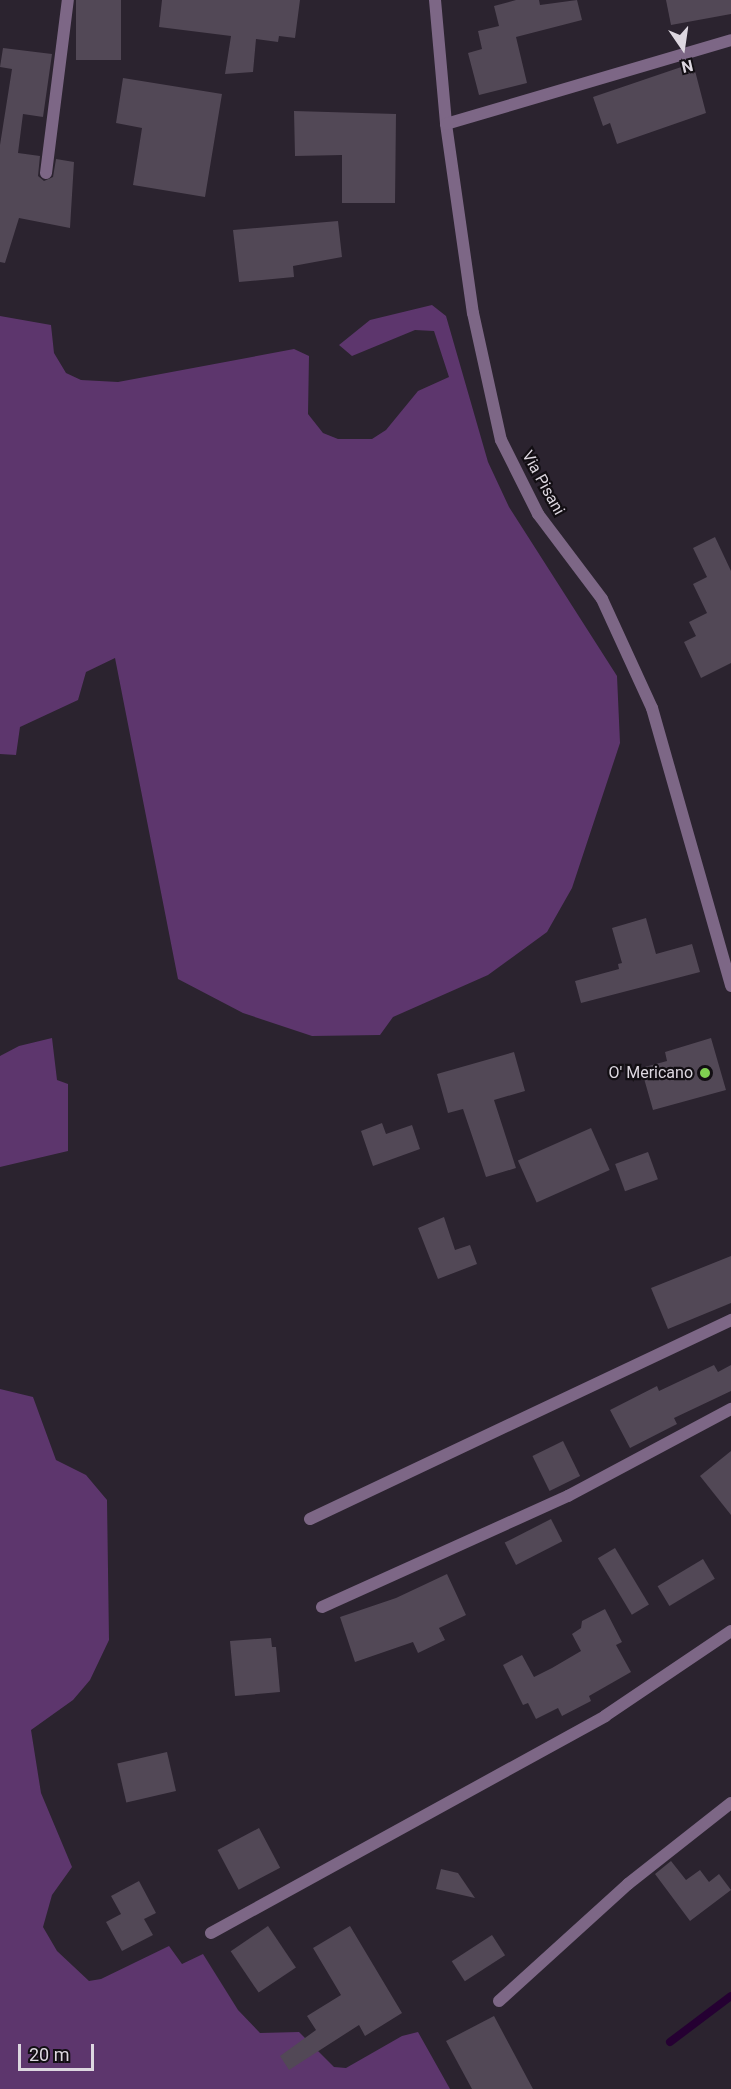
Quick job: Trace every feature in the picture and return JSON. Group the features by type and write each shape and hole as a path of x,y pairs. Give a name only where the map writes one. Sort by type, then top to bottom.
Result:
{"street":[{"path":"46,173 68,0"},
{"name":"Via Pisani","path":"435,0 446,124 473,313 501,440 538,514 602,599 652,708 731,986"},
{"path":"446,124 731,40"},
{"path":"310,1519 731,1320"},
{"path":"322,1607 568,1496 731,1409"},
{"path":"211,1933 605,1716 731,1631"},
{"path":"499,2001 628,1884 731,1803"}],"shaded area":[{"path":"432,305 446,316 488,462 509,507 617,676 620,743 572,888 547,932 488,975 393,1017 380,1035 312,1036 243,1013 178,979 115,658 86,672 78,700 20,727 16,755 0,754 0,316 51,325 54,353 66,373 81,380 118,382 294,349 309,356 308,414 323,433 338,439 372,439 386,430 418,391 449,377 434,331 415,330 352,356 339,345 370,320"},
{"path":"52,1038 57,1080 68,1084 68,1151 0,1167 0,1056 19,1046"},
{"path":"0,1389 33,1397 56,1460 86,1475 107,1500 109,1640 90,1680 73,1700 31,1730 41,1793 72,1867 52,1895 43,1927 57,1951 89,1981 101,1979 169,1946 182,1964 203,1954 238,2010 260,2033 299,2032 334,2067 346,2068 402,2036 418,2032 450,2089 0,2089"}],"building":[{"path":"76,0 121,0 121,60 76,60"},
{"path":"162,0 300,0 295,38 279,36 278,42 256,39 253,72 225,74 231,36 159,27"},
{"path":"516,0 539,0 540,5 577,0 582,20 516,37 527,83 479,95 468,53 482,49 478,31 499,26 494,6"},
{"path":"666,0 731,0 731,14 671,25"},
{"path":"3,48 52,54 43,117 23,114 18,153 40,156 38,176 44,181 53,177 56,159 74,162 70,228 19,218 5,263 0,262 0,145 12,69 0,67"},
{"path":"693,63 706,113 617,144 610,123 603,126 593,97"},
{"path":"123,78 222,94 205,197 133,185 142,128 116,123"},
{"path":"294,111 396,114 395,203 342,203 342,155 295,156"},
{"path":"338,221 342,257 293,266 294,277 239,282 233,230"},
{"path":"715,537 731,571 731,663 701,678 684,642 696,636 689,622 707,613 693,584 707,577 693,548"},
{"path":"646,918 656,954 692,944 700,972 581,1003 575,981 619,969 618,964 622,963 612,928"},
{"path":"711,1038 726,1090 653,1110 641,1068 667,1061 665,1052"},
{"path":"514,1052 525,1091 494,1100 516,1168 486,1177 463,1109 448,1113 437,1074"},
{"path":"382,1123 386,1134 412,1125 420,1149 373,1166 361,1131"},
{"path":"591,1128 610,1170 537,1203 518,1161"},
{"path":"648,1152 658,1179 625,1191 615,1164"},
{"path":"444,1217 455,1250 470,1245 477,1264 438,1279 418,1228"},
{"path":"731,1256 731,1303 668,1329 651,1288"},
{"path":"714,1365 718,1372 731,1365 731,1391 674,1418 677,1424 630,1448 610,1410 657,1386 659,1391"},
{"path":"563,1441 580,1476 550,1491 532,1456"},
{"path":"731,1451 731,1515 700,1476"},
{"path":"551,1519 562,1541 516,1565 505,1543"},
{"path":"615,1548 649,1605 632,1615 598,1558"},
{"path":"703,1559 715,1579 669,1606 658,1586"},
{"path":"447,1574 466,1615 439,1628 445,1640 418,1653 413,1642 355,1662 340,1617 396,1598"},
{"path":"605,1609 622,1642 616,1645 631,1672 589,1696 591,1701 562,1716 558,1708 536,1719 528,1703 523,1705 503,1665 522,1655 534,1677 552,1668 581,1651 572,1634 581,1628 582,1621"},
{"path":"271,1638 272,1647 276,1647 280,1692 235,1696 230,1641"},
{"path":"167,1752 176,1791 126,1802 117,1763"},
{"path":"259,1828 280,1868 239,1890 218,1850"},
{"path":"671,1861 686,1880 700,1870 709,1882 719,1874 731,1890 690,1921 655,1874"},
{"path":"441,1869 458,1873 475,1898 436,1889"},
{"path":"139,1881 156,1913 144,1919 153,1935 122,1951 106,1922 121,1914 111,1896"},
{"path":"268,1926 296,1967 259,1993 231,1951"},
{"path":"350,1926 402,2013 365,2036 359,2025 289,2070 280,2056 316,2030 307,2016 341,1995 313,1948"},
{"path":"492,1935 505,1955 465,1981 452,1961"},
{"path":"494,2016 533,2089 472,2089 446,2041"}],"waterway":[{"path":"670,2042 731,1996"}],"place":[{"name":"O' Mericano","path":"705,1073"}]}
